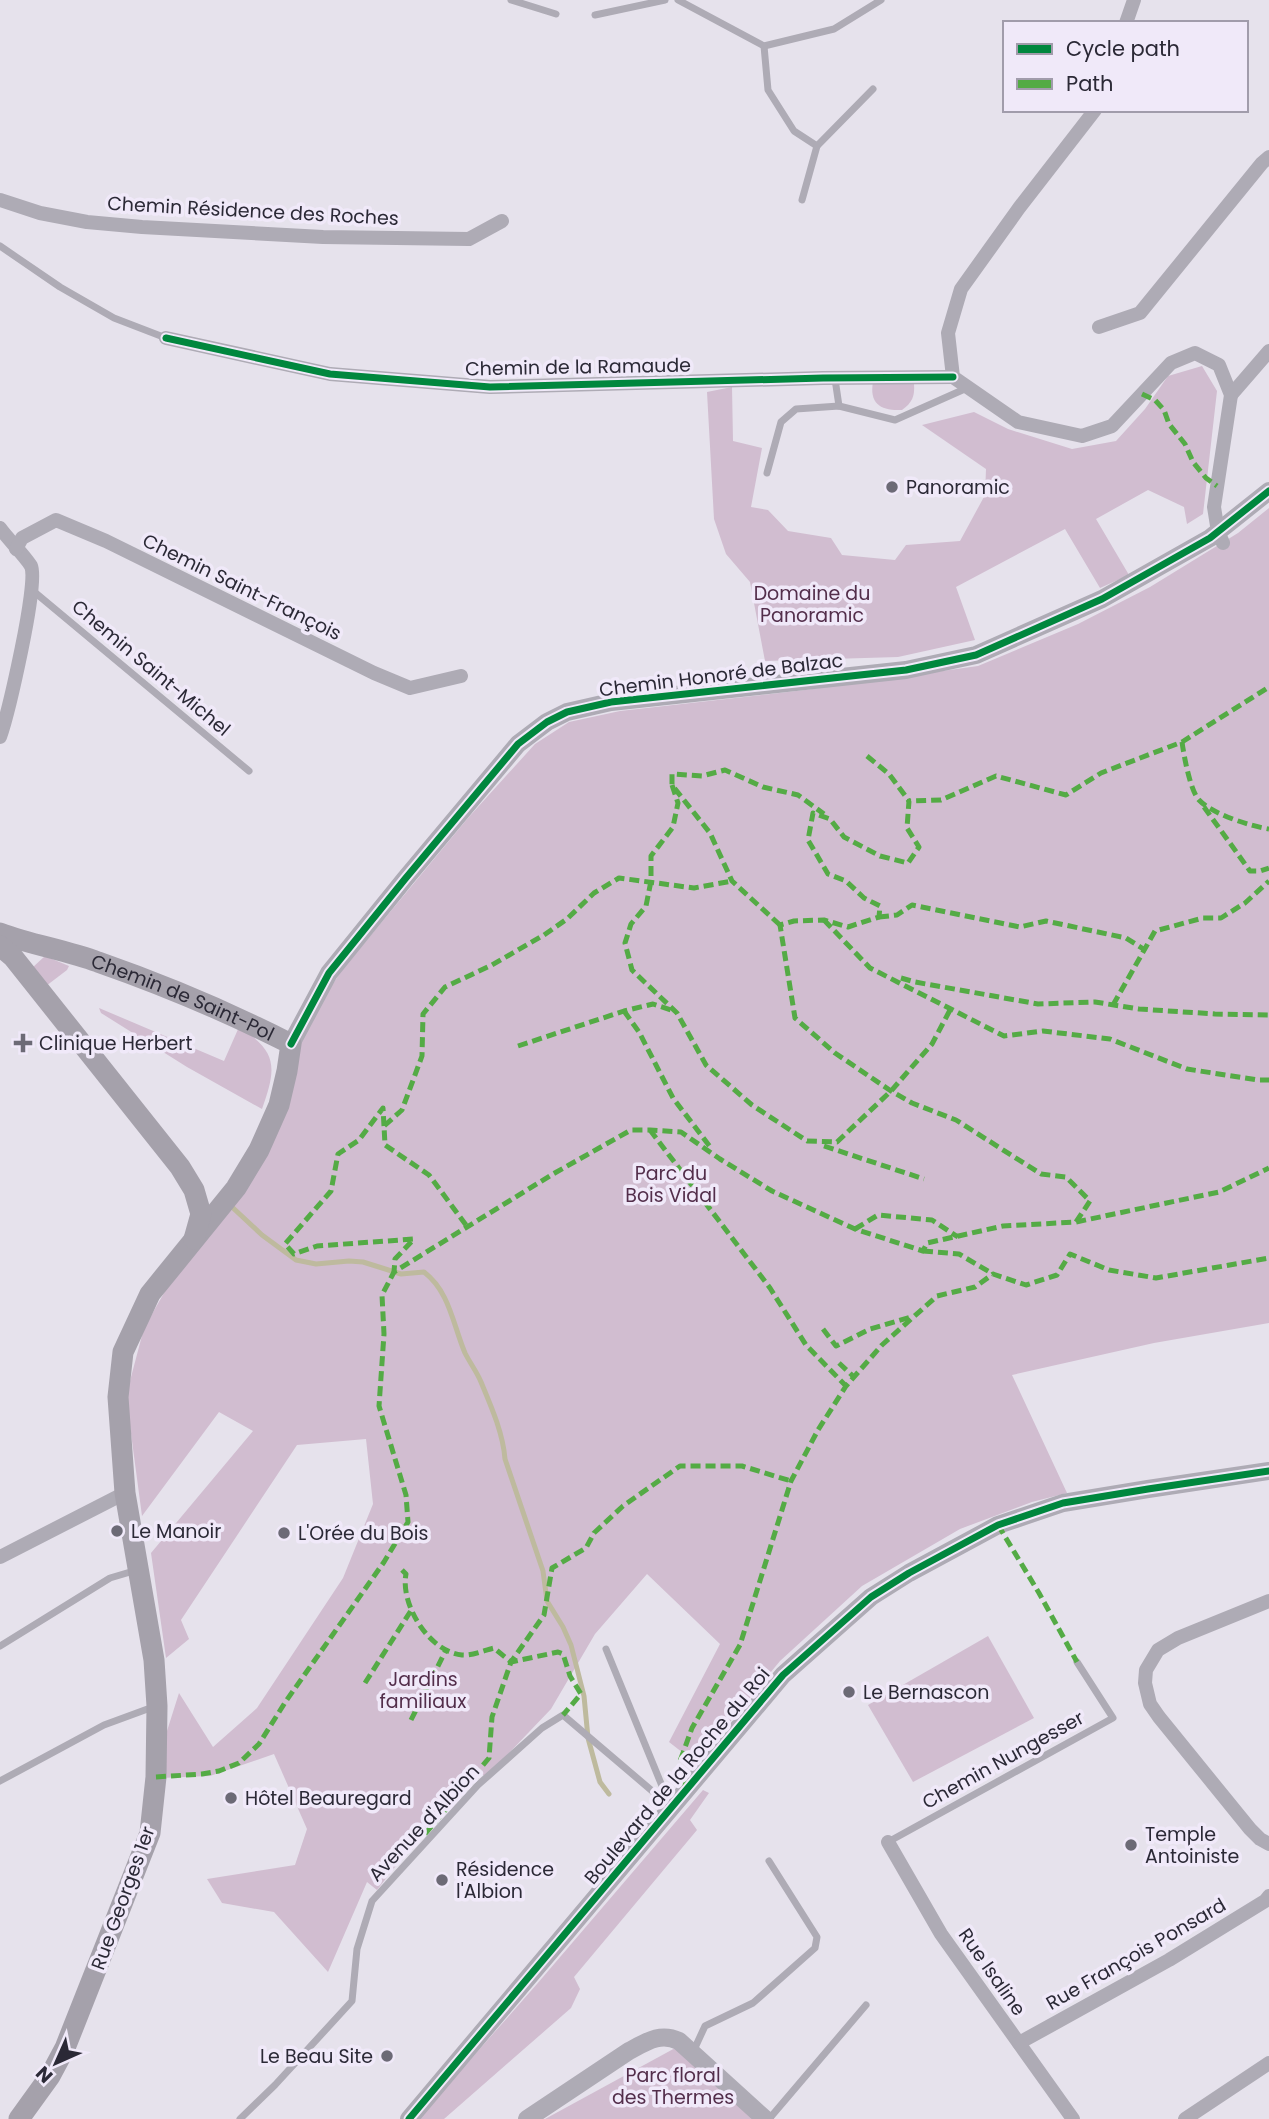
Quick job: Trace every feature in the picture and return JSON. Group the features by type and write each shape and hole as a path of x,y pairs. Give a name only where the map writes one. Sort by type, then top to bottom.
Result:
{"main road":[{"name":"Chemin de Saint-Pol","path":"5,939 56,948 99,962 235,1016 291,1044 279,1105 259,1150 236,1188 150,1294 123,1352 118,1398 125,1493"},
{"path":"5,939 13,957 180,1167 194,1190 201,1214 200,1234"},
{"name":"Rue Georges 1er","path":"19,2119 50,2076 65,2048 150,1833 156,1777 157,1706 154,1660 125,1493"}],"street":[{"path":"1127,21 1135,0"},
{"path":"1093,112 961,289 948,333 953,377 1018,422 1082,436 1112,426 1171,363 1195,353 1219,365 1231,395 1213,507 1222,534"},
{"path":"1099,327 1140,313 1269,157"},
{"name":"Chemin Résidence des Roches","path":"0,200 40,213 87,222 323,237 469,239 502,221"},
{"name":"Chemin de la Ramaude","path":"166,338 330,374 490,387 953,377"},
{"path":"1231,395 1269,351"},
{"name":"Chemin Honoré de Balzac","path":"291,1044 337,963 495,771 519,744 547,722 567,712 611,702 906,670 976,655 1102,599 1222,534 1269,491"},
{"name":"Chemin Saint-François","path":"16,549 22,538 56,520 115,545 374,673 410,688 461,676"},
{"path":"0,528 32,568 32,590 8,713 0,737"},
{"name":"Boulevard de la Roche du Roi","path":"409,2119 783,1675 871,1597 909,1573 998,1525 1063,1503 1269,1472"},
{"path":"0,1557 125,1493"},
{"path":"1269,1601 1163,1646 1148,1664 1144,1683 1150,1704 1159,1717 1250,1829 1269,1844"},
{"name":"Rue Isaline","path":"888,1842 941,1934 1073,2119"},
{"name":"Rue François Ponsard","path":"1019,2043 1169,1960 1269,1896"},
{"path":"527,2119 647,2041 661,2036 671,2037 693,2052 767,2119"},
{"path":"1185,2119 1269,2063"}],"lane":[{"path":"511,0 556,13"},
{"path":"595,15 664,0"},
{"path":"678,0 764,46 834,29 881,0"},
{"path":"764,46 768,90 794,131 817,146"},
{"path":"802,200 817,146 873,89"},
{"name":"Chemin de la Ramaude","path":"0,246 60,287 114,318 166,338"},
{"path":"835,378 839,406"},
{"path":"767,473 781,422 796,409 839,406 895,420 968,387"},
{"name":"Chemin Saint-Michel","path":"32,590 249,771"},
{"path":"0,1646 110,1578 138,1570"},
{"path":"607,1649 671,1807"},
{"name":"Chemin Nungesser","path":"888,1842 1112,1718 1077,1662"},
{"path":"0,1781 104,1725 157,1706"},
{"name":"Avenue d'Albion","path":"240,2119 352,2001 356,1949 372,1901 478,1785 541,1728 563,1716 671,1807"},
{"path":"693,2052 705,2026 754,2003 815,1948 817,1937 769,1861"},
{"path":"767,2119 866,2005"}],"green space":[{"name":"Domaine du Panoramic","path":"1202,366 1217,391 1203,514 1187,524 1184,507 1148,490 1096,519 1129,575 1100,588 1065,529 956,587 975,640 898,657 765,661 750,582 726,554 714,519 707,392 732,387 733,441 762,448 751,507 768,510 788,531 831,538 842,555 895,560 906,545 960,541 985,495 986,469 922,425 974,412 1008,429 1072,449 1116,441 1145,409 1168,376"},
{"path":"873,382 914,384 912,399 902,410 878,405 873,396"},
{"name":"Parc du Bois Vidal","path":"1269,508 1269,1323 1154,1343 1012,1375 1067,1493 1032,1502 960,1529 862,1586 780,1661 696,1763 669,1742 720,1644 647,1574 595,1634 551,1709 486,1777 472,1768 377,1890 367,1882 328,1972 274,1912 222,1903 207,1879 295,1865 307,1829 274,1754 210,1776 161,1778 161,1750 179,1693 213,1747 257,1708 343,1578 373,1504 366,1439 297,1445 181,1620 189,1639 166,1658 151,1553 253,1431 219,1412 142,1516 126,1396 144,1328 176,1272 223,1214 315,1011 342,970 468,818 535,744 569,722 620,711 805,690 978,666 1078,624 1150,587 1238,533"},
{"path":"45,956 69,966 46,986 32,968"},
{"path":"99,1008 224,1061 239,1027 261,1045 271,1062 270,1083 262,1109 187,1067 101,1013"},
{"path":"988,1636 1034,1718 913,1782 868,1705"},
{"path":"703,1790 709,1793 690,1820 697,1830 574,1977 580,1989 571,2008 444,2119 418,2119 537,1984"},
{"name":"Parc floral des Thermes","path":"677,2047 755,2119 545,2119"}],"waterway":[{"path":"232,1207 262,1235 296,1260 316,1264 363,1262 401,1274 424,1272 440,1289 465,1353 479,1378 496,1420 505,1459 543,1571 547,1601 571,1645 584,1696 588,1738 600,1782 609,1794"}],"marked path":[{"path":"1142,394 1155,400 1164,410 1169,424 1185,444 1193,462 1206,478 1217,486"},
{"path":"1076,1222 1090,1201 1066,1177 1041,1174 956,1120 912,1103 891,1091 835,1053 795,1018 780,925 794,921 824,920 848,927 879,917 880,906 864,898 846,881 828,874 808,840 813,813 830,819 844,837 880,856 908,863 919,847 907,828 909,801 941,800 996,776 1066,795 1101,773 1182,742 1269,687"},
{"path":"1182,742 1190,781 1199,800 1222,815 1269,829"},
{"path":"867,756 889,774 909,801"},
{"path":"780,925 732,881 710,833 672,785 672,774 702,776 725,770 763,787 798,795 824,814"},
{"path":"672,785 678,803 673,827 651,856 651,881 646,906 631,924 625,943 632,970 677,1013 706,1065 752,1105 807,1141 837,1142 891,1091 932,1044 950,1010"},
{"path":"1204,807 1250,871 1269,868"},
{"path":"466,1225 429,1175 385,1145 384,1126 402,1110 422,1056 423,1014 445,987 492,965 544,935 567,919 594,893 619,878 694,888 732,881"},
{"path":"1113,1005 1155,931 1203,918 1221,918 1245,903 1269,881"},
{"path":"879,917 897,915 912,905 1020,927 1046,921 1126,938 1145,950"},
{"path":"824,920 870,968 1004,1036 1043,1031 1110,1039 1187,1069 1269,1080"},
{"path":"901,978 1038,1004 1095,1002 1139,1009 1269,1015"},
{"path":"518,1046 653,1004 671,1010"},
{"path":"624,1011 639,1032 673,1098 711,1148"},
{"path":"384,1126 383,1108 359,1140 338,1154 331,1191 285,1244 294,1254 317,1246 414,1239 395,1259 394,1272"},
{"path":"156,1777 219,1771 239,1763 259,1744 384,1562 408,1522 406,1495 379,1406 384,1334 382,1295 394,1272 553,1174 631,1130 681,1132 772,1191 855,1229 923,1251 927,1243 1003,1226 1076,1222 1219,1192 1269,1168"},
{"path":"650,1130 770,1288 806,1345 846,1386"},
{"path":"824,1146 924,1179"},
{"path":"855,1229 878,1215 932,1220 958,1237"},
{"path":"923,1251 959,1254 993,1274"},
{"path":"686,1789 679,1764 692,1728 740,1645 791,1481 818,1430 846,1386 882,1345 937,1296 975,1287 993,1274 1026,1285 1057,1275 1070,1254 1109,1270 1156,1278 1269,1258"},
{"path":"823,1329 836,1346 870,1329 911,1317"},
{"path":"839,1363 854,1377"},
{"path":"425,1834 489,1758 492,1717 511,1662 544,1615 552,1568 586,1548 594,1533 623,1506 680,1466 742,1466 791,1481"},
{"path":"998,1525 1077,1662"},
{"path":"402,1570 406,1574 405,1586 412,1612 419,1625 438,1645 450,1652 466,1655 494,1648 511,1662 558,1652 563,1654 570,1676 581,1694 563,1715"},
{"path":"365,1683 412,1609"},
{"path":"411,1720 446,1650"}],"cycle path":[{"path":"166,338 330,374 490,387 953,377"},
{"path":"291,1044 329,973 518,744 547,722 567,712 611,702 906,670 976,655 1102,599 1210,538 1269,491"},
{"path":"409,2119 783,1675 871,1597 909,1573 998,1525 1063,1503 1269,1471"}],"place":[{"name":"Panoramic","path":"892,487"},
{"name":"Clinique Herbert","path":"23,1043"},
{"name":"Le Manoir","path":"117,1531"},
{"name":"L'Orée du Bois","path":"284,1533"},
{"name":"Le Bernascon","path":"849,1692"},
{"name":"Hôtel Beauregard","path":"231,1798"},
{"name":"Temple Antoiniste","path":"1131,1845"},
{"name":"Résidence l'Albion","path":"442,1880"},
{"name":"Le Beau Site","path":"387,2056"}],"park label":[{"name":"Jardins familiaux","path":"423,1690"}]}
